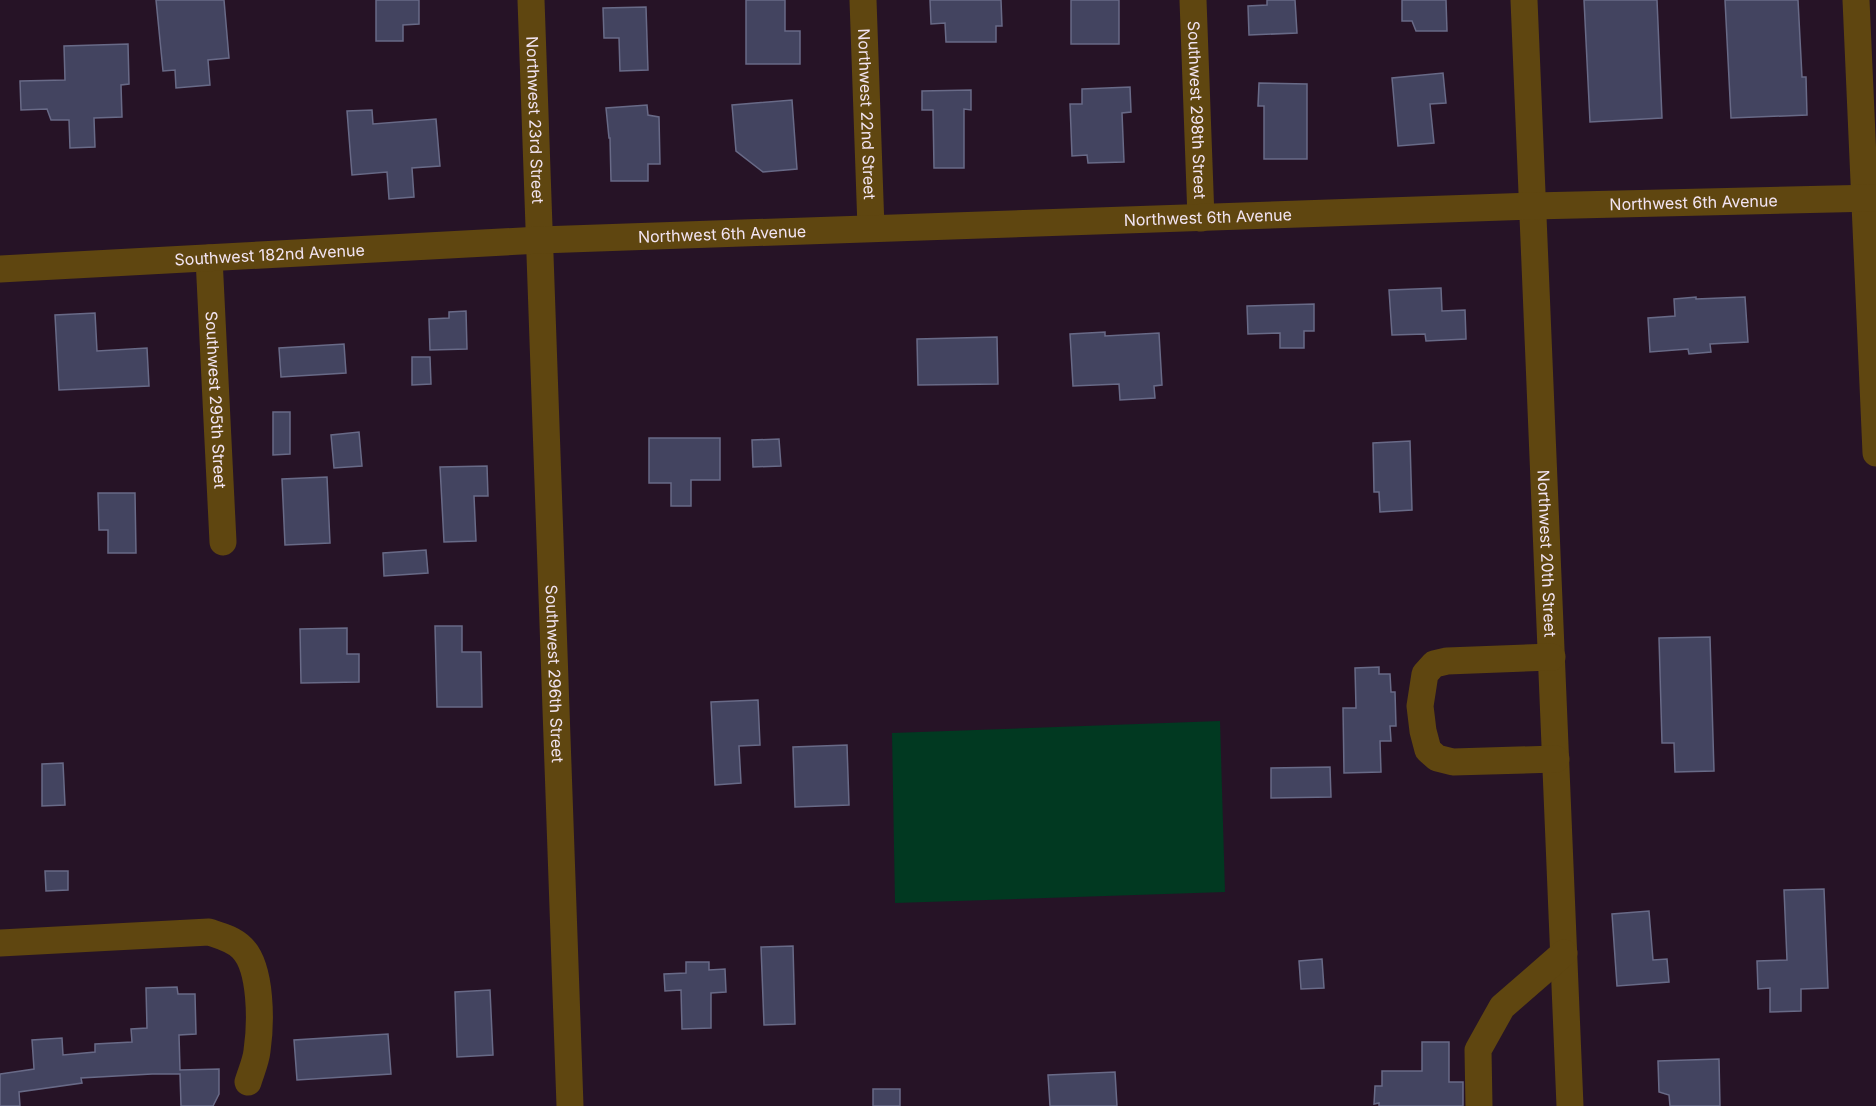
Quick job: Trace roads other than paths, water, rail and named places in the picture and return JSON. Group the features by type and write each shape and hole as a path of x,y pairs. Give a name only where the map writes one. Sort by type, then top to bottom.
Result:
{"street":[{"name":"Northwest 23rd Street","path":"531,0 540,240"},
{"name":"Northwest 22nd Street","path":"863,0 871,228"},
{"name":"Southwest 298th Street","path":"1192,0 1201,218"},
{"name":"Northwest 20th Street","path":"1524,0 1570,1106"},
{"path":"1856,0 1871,198 1876,453"},
{"name":"Northwest 6th Avenue","path":"540,240 1533,206 1871,198"},
{"name":"Southwest 182nd Avenue","path":"0,269 540,240"},
{"name":"Southwest 296th Street","path":"540,240 570,1106"},
{"name":"Southwest 295th Street","path":"209,258 224,542"},
{"path":"1552,657 1469,659 1434,664 1425,674 1420,706 1428,750 1437,758 1453,762 1556,759"},
{"path":"0,943 209,932 232,940 244,950 255,974 260,1012 257,1052 248,1082"},
{"path":"1479,1106 1478,1050 1497,1015 1502,1007 1564,953"}]}
